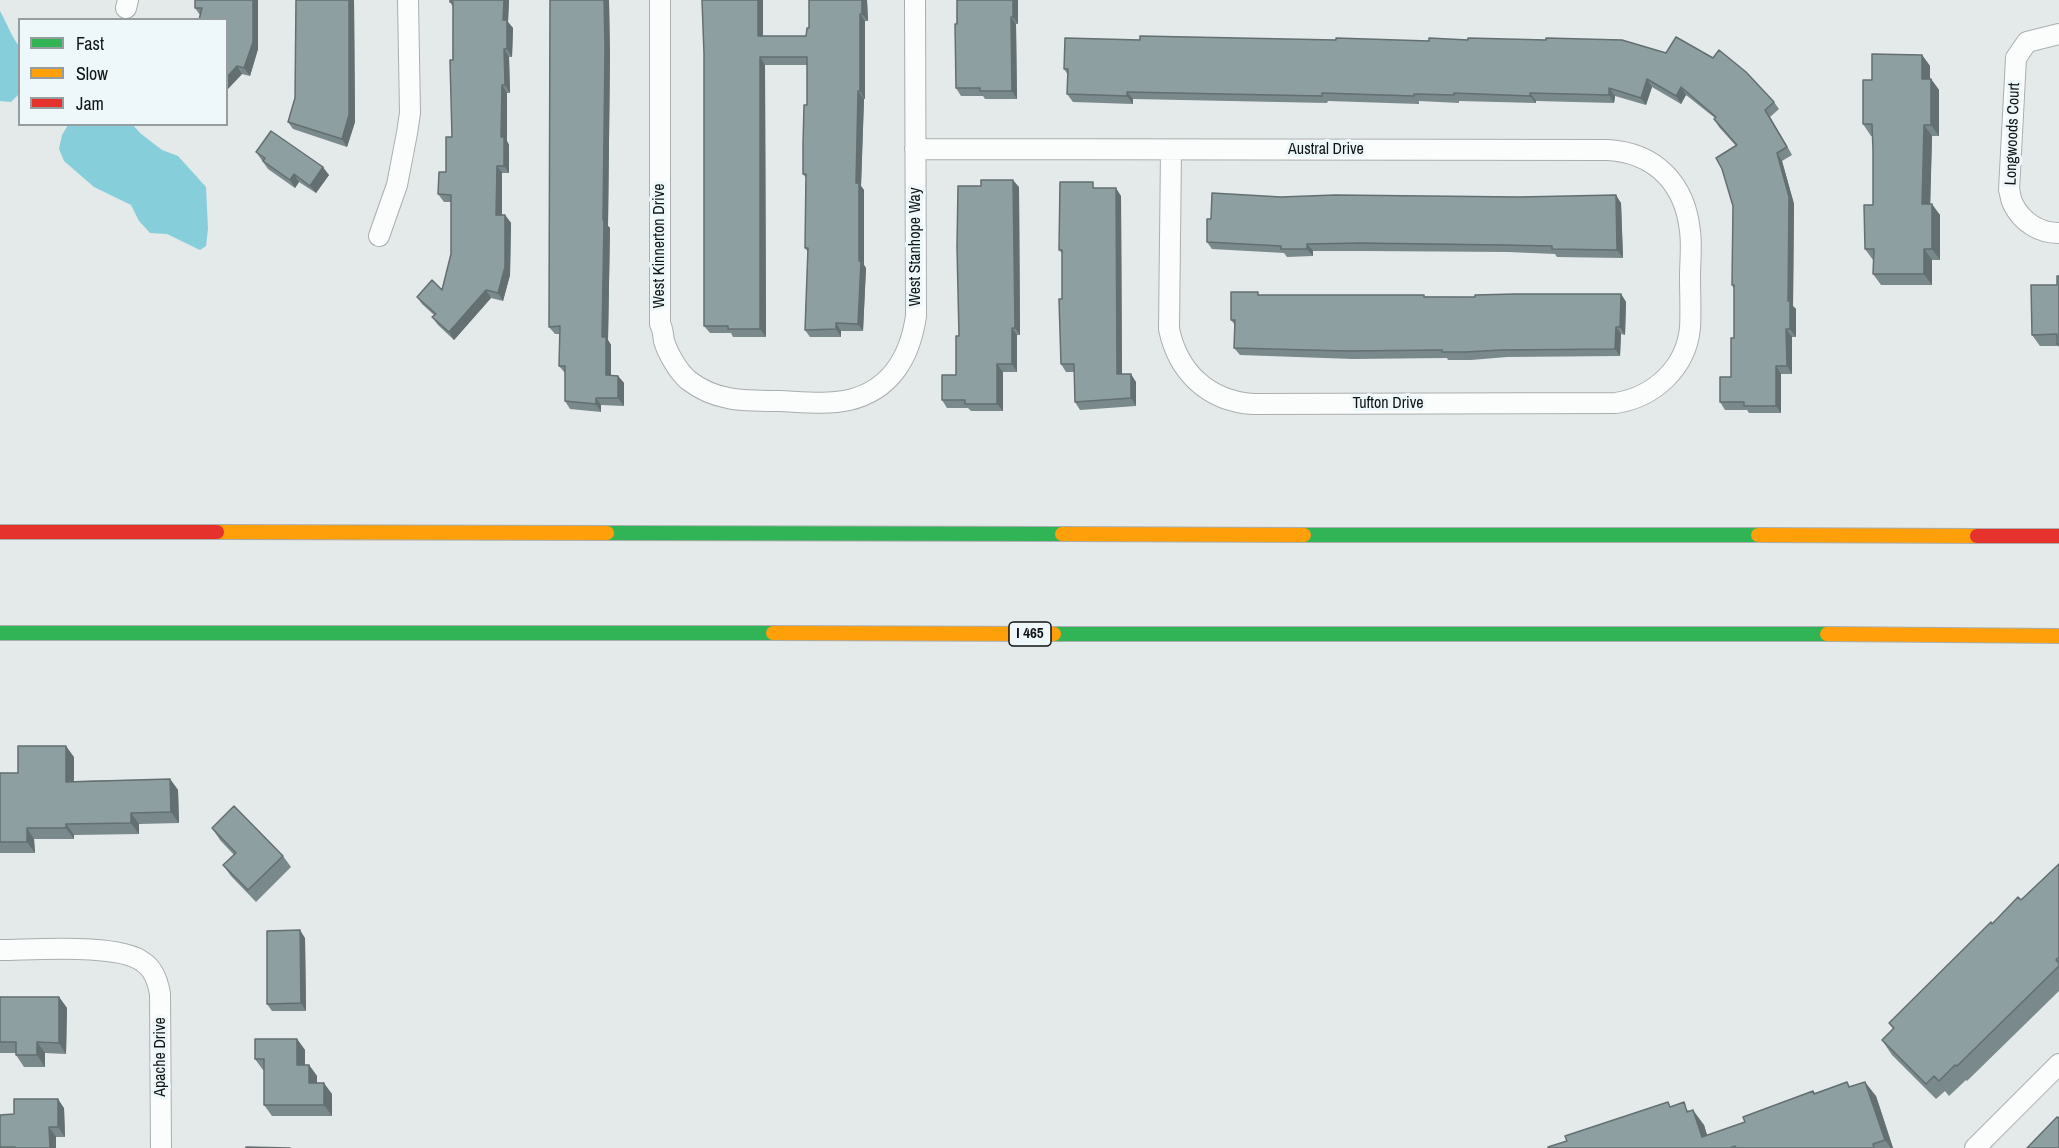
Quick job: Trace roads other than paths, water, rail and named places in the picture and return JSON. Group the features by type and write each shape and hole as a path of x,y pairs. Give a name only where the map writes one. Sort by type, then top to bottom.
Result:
{"highway":[{"path":"0,532 2059,536"},
{"name":"I 465","path":"0,633 2059,636"}],"street":[{"path":"379,236 397,185 410,113 408,0"},
{"name":"West Kinnerton Drive","path":"660,0 660,324 665,343 682,374 700,389 713,395 741,401 787,402"},
{"name":"West Stanhope Way","path":"787,402 838,401 873,391 902,363 914,333 916,316 915,0"},
{"name":"Longwoods Court","path":"2059,34 2027,42 2016,58 2009,190 2014,207 2028,224 2044,231 2059,233"},
{"name":"Austral Drive","path":"915,149 1608,150 1638,156 1652,164 1670,180 1681,193 1691,233"},
{"name":"Tufton Drive","path":"1170,150 1169,329 1173,345 1193,380 1213,394 1237,402 1253,404 1606,404 1639,398 1654,390 1665,379 1676,367 1684,353 1690,329 1691,233"},
{"name":"Apache Drive","path":"0,950 111,950 136,957 151,969 160,994 161,1148"},
{"path":"1975,1148 2059,1064"}],"water":[{"path":"0,11 18,44 18,95 11,102 0,101"},
{"path":"67,126 134,126 162,150 178,156 206,187 208,229 206,246 200,250 167,234 150,233 139,221 131,205 94,187 64,161 59,149 62,135"}]}
